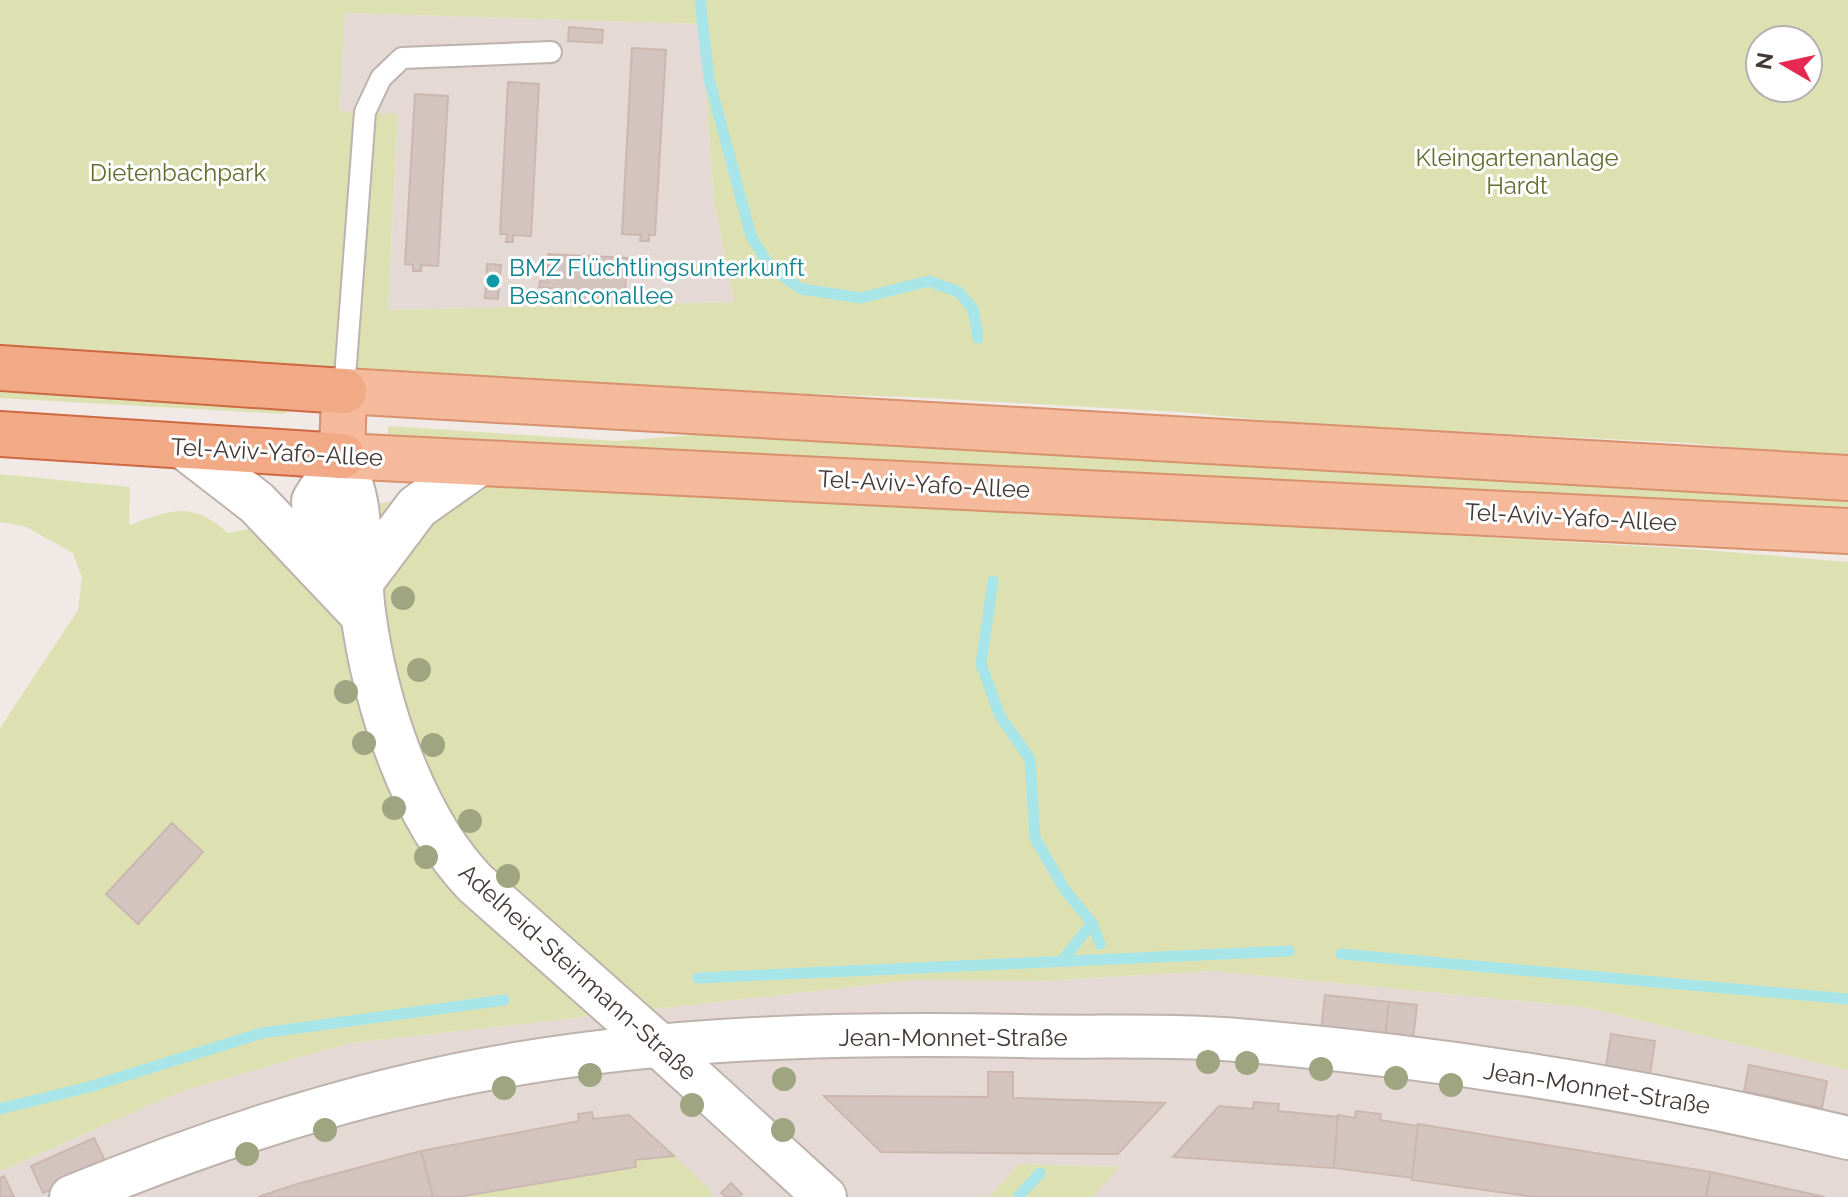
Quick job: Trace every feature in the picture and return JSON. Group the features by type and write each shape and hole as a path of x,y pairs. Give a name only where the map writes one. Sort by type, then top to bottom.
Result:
{"highway":[{"path":"0,368 344,391"},
{"name":"Tel-Aviv-Yafo-Allee","path":"0,434 342,456"}],"main road":[{"path":"342,456 344,391 1848,478"},
{"name":"Tel-Aviv-Yafo-Allee","path":"342,456 1848,531"}],"street":[{"path":"186,448 257,503 319,568 362,599 417,507 478,464"},
{"path":"319,568 314,501 342,456"},
{"name":"Adelheid-Steinmann-Straße","path":"342,456 356,503 362,599 386,714 427,818 454,861 526,930 659,1046 798,1188"},
{"name":"Jean-Monnet-Straße","path":"71,1197 265,1123 396,1089 521,1063 659,1046 798,1037 951,1035 1244,1040 1477,1068 1695,1103 1848,1138"}],"lane":[{"path":"344,391 365,112 381,78 402,58 551,52"}],"shaded area":[{"path":"344,13 701,24 714,202 734,302 388,310 398,115 339,111"},
{"path":"1212,971 1584,1007 1848,1070 1848,1197 1092,1197 1118,1167 1019,1164 989,1197 0,1197 0,1171 182,1091 350,1043 915,980 1040,981"}],"green space":[{"path":"0,0 1848,0 1848,458 1687,443 1295,423 1180,412 909,397 512,385 462,382 392,371 0,350","holes":["345,13 701,24 714,202 734,302 388,310 398,114 339,111"]},
{"path":"0,386 293,409 284,414 0,398"},
{"path":"388,426 617,441 733,432 1848,499 1848,521 387,437"},
{"path":"0,474 130,487 129,525 181,511 203,516 228,533 495,481 1693,549 1848,562 1848,1070 1584,1007 1212,971 1040,981 915,980 350,1043 182,1091 0,1171 0,728 78,610 82,578 73,553 24,526 0,522"},
{"path":"674,1156 713,1192 709,1197 458,1197 635,1167 635,1160"},
{"path":"1019,1164 1119,1167 1092,1197 989,1197"}],"building":[{"path":"569,27 603,30 602,43 568,41"},
{"path":"632,48 666,50 655,235 649,235 649,241 640,241 641,235 622,234"},
{"path":"508,82 539,84 531,236 513,235 513,242 506,242 507,234 500,234"},
{"path":"415,94 448,96 438,266 421,265 421,271 413,271 413,265 405,264"},
{"path":"548,254 627,258 625,292 612,292 611,304 558,301 559,289 539,287 540,281 547,282"},
{"name":"BMZ Flüchtlingsunterkunft Besanconallee","path":"487,264 501,265 498,299 485,298"},
{"path":"172,823 203,852 138,924 106,894"},
{"path":"1325,995 1389,1002 1385,1038 1321,1031"},
{"path":"1389,1002 1417,1005 1413,1040 1385,1038"},
{"path":"1611,1034 1655,1041 1650,1074 1606,1067"},
{"path":"1749,1065 1827,1081 1822,1108 1744,1091"},
{"path":"988,1072 1013,1072 1013,1098 1165,1103 1118,1154 881,1152 824,1096 988,1097"},
{"path":"1254,1102 1279,1104 1278,1111 1338,1117 1334,1168 1173,1157 1219,1106 1253,1109"},
{"path":"1356,1111 1381,1114 1380,1120 1418,1126 1413,1178 1334,1168 1338,1115 1355,1118"},
{"path":"592,1112 593,1119 629,1115 674,1156 635,1160 636,1167 458,1197 433,1197 421,1151 579,1121 578,1114"},
{"path":"1418,1124 1711,1172 1706,1197 1535,1197 1412,1180"},
{"path":"94,1138 107,1165 43,1193 31,1166"},
{"path":"421,1151 433,1197 258,1197 297,1184"},
{"path":"1711,1172 1825,1197 1706,1197"},
{"path":"4,1176 14,1197 0,1197 0,1178"},
{"path":"731,1183 742,1194 739,1197 726,1197 721,1193"}],"waterway":[{"path":"700,0 709,79 751,236 770,267 801,289 861,298 929,281 959,292 973,309 978,338"},
{"path":"993,581 981,664 1000,716 1030,759 1035,838 1065,890 1092,923 1100,944"},
{"path":"1062,961 1092,923"},
{"path":"698,978 1289,951"},
{"path":"1341,954 1848,999"},
{"path":"0,1109 89,1087 262,1033 504,1000"},
{"path":"1018,1197 1040,1173"}],"place":[{"name":"BMZ Flüchtlingsunterkunft Besanconallee","path":"493,281"}],"park label":[{"name":"Kleingartenanlage Hardt","path":"1517,171"},
{"name":"Dietenbachpark","path":"178,172"}]}
